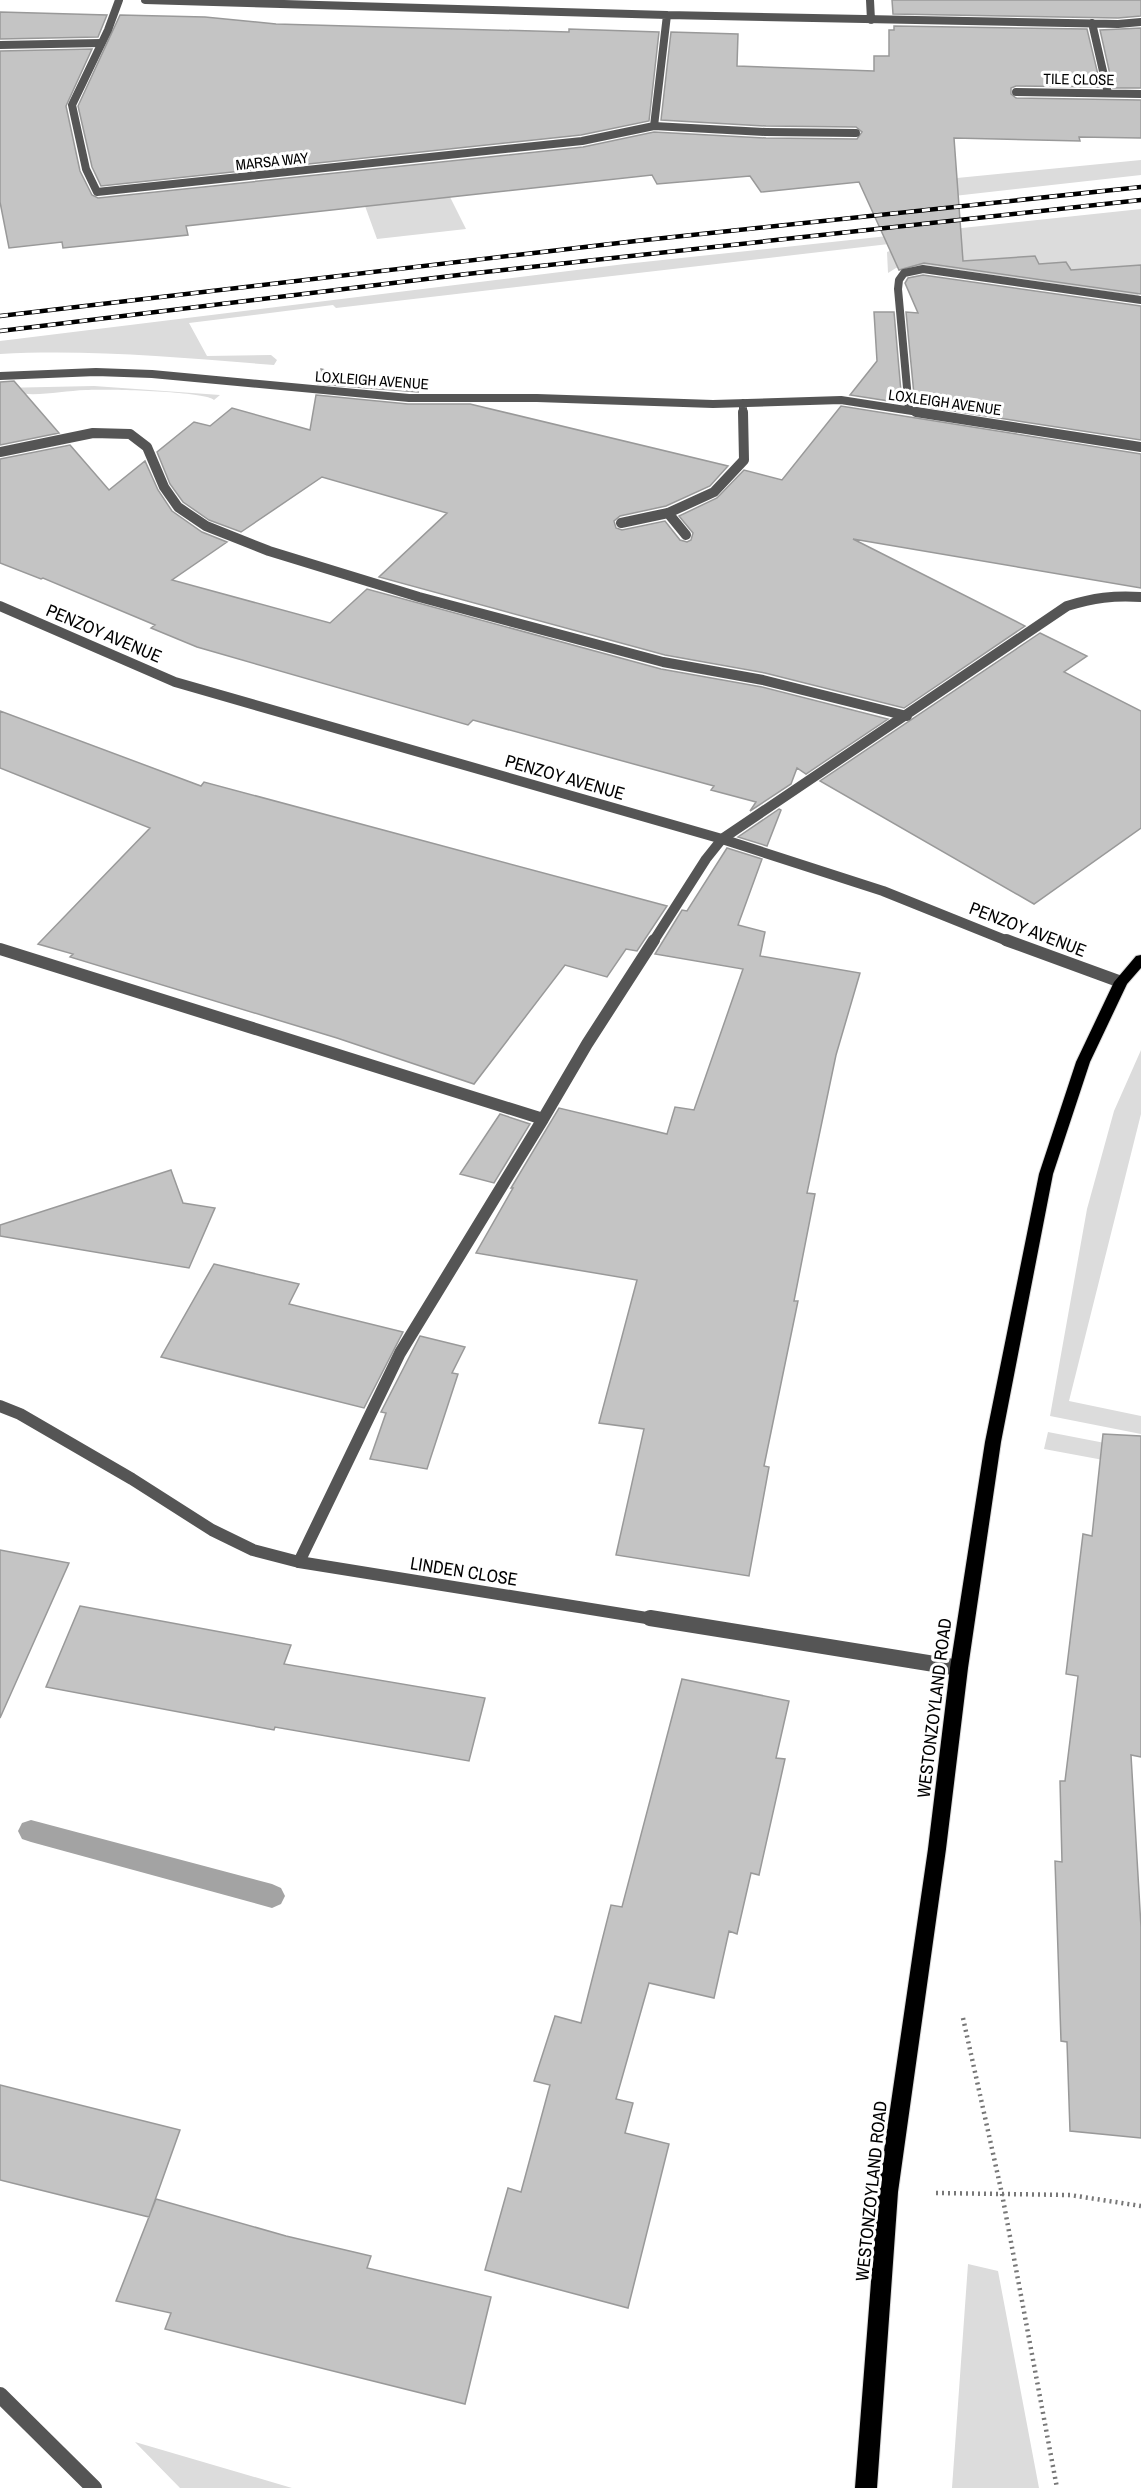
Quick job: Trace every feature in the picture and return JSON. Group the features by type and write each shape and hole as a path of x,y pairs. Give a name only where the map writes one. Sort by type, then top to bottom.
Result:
{"main road":[{"name":"WESTONZOYLAND ROAD","path":"866,2488 888,2192 937,1849 959,1668 993,1442 1046,1174 1083,1062 1121,982 1141,959"}],"street":[{"name":"MARSA WAY","path":"118,0 72,105 86,169 97,192 582,141 654,126 766,132 856,133"},
{"path":"145,0 871,20 1141,22"},
{"path":"870,0 871,20"},
{"path":"654,126 667,15"},
{"path":"1092,23 1108,93"},
{"path":"0,45 101,43"},
{"name":"TILE CLOSE","path":"1016,92 1141,94"},
{"path":"909,410 898,289 899,280 904,273 923,269 1141,300"},
{"name":"LOXLEIGH AVENUE","path":"0,376 96,372 152,374 410,398 537,398 653,403 743,403 821,399 909,410 1141,447"},
{"path":"621,523 668,513 714,492 744,460 743,403"},
{"path":"0,452 93,433 130,434 147,447 164,487 178,507 206,526 269,550 419,597 663,662 763,680 907,716"},
{"path":"668,513 686,535"},
{"path":"299,1562 400,1353 587,1044 706,859 722,838 907,716 1067,606 1095,597 1117,595 1141,597"},
{"name":"PENZOY AVENUE","path":"0,606 175,682 722,838 883,891 1045,956 1121,982"},
{"path":"0,949 543,1119"},
{"name":"LINDEN CLOSE","path":"0,1406 20,1414 132,1479 212,1530 253,1551 299,1562 959,1668"},
{"path":"0,2395 94,2488"}],"path":[{"path":"962,2012 1002,2194 1057,2488"},
{"path":"888,2192 1070,2195 1141,2206"}],"shaded area":[{"path":"1141,160 1141,175 901,202 895,176 957,178"},
{"path":"450,197 466,229 377,239 365,206"},
{"path":"1141,209 1141,283 1133,284 1139,296 926,265 896,268 888,273 889,244 189,323 207,356 271,355 277,360 274,365 103,353 0,354 0,341 625,264"},
{"path":"94,386 220,395 214,400 193,394 154,391 86,390 20,394 0,388"},
{"path":"1141,1050 1141,1114 1069,1401 1141,1416 1141,1434 1050,1416 1087,1209 1114,1111"},
{"path":"1048,1432 1141,1450 1141,1467 1044,1449"},
{"path":"968,2264 998,2271 1039,2488 952,2488"},
{"path":"135,2442 292,2488 180,2488"}],"building":[{"path":"892,0 1141,0 1141,16 1118,18 893,14"},
{"path":"0,12 107,15 98,37 0,39"},
{"path":"120,15 205,17 276,24 569,32 569,29 659,32 649,121 581,135 101,186 92,167 78,106"},
{"path":"894,26 1087,29 1101,87 1016,86 1011,88 1011,94 1016,98 1141,100 1141,138 1079,137 1080,141 954,138 963,261 1035,256 1039,264 1066,262 1071,270 1141,265 1141,294 924,263 899,270 859,182 761,192 750,176 657,184 652,175 186,226 188,235 63,248 62,242 9,248 0,202 0,51 92,49 66,106 80,171 92,195 98,198 583,147 654,132 766,138 857,139 862,132 856,127 766,126 661,120 671,32 738,34 737,66 874,71 874,56 889,56 889,30 894,30"},
{"path":"1141,28 1141,88 1113,88 1100,30"},
{"path":"923,275 1141,306 1141,440 915,405 906,312 918,313 905,283 908,278"},
{"path":"874,312 894,312 902,403 850,395 877,361"},
{"path":"321,369 419,392 318,384"},
{"path":"14,381 59,433 0,445 0,382"},
{"path":"316,395 408,404 470,404 728,466 710,486 666,506 620,516 614,521 616,528 622,530 665,521 680,540 687,542 691,540 693,533 679,516 717,498 744,470 782,480 841,406 1141,454 1141,588 853,539 1025,626 904,708 765,673 665,655 379,577 447,513 322,477 241,532 209,520 183,502 170,484 157,452 194,422 210,426 232,408 310,430"},
{"path":"70,445 109,490 145,461 158,490 172,511 202,532 227,542 172,580 330,623 367,589 661,669 762,687 888,719 806,774 797,768 791,784 750,811 756,802 711,790 714,786 473,720 468,725 197,647 151,628 155,625 43,578 0,563 0,459"},
{"path":"1040,633 1087,656 1064,672 1141,711 1141,828 1034,904 820,781"},
{"path":"0,711 201,786 204,782 667,906 637,951 626,949 607,977 565,965 474,1084 337,1038 70,957 73,954 38,944 150,828 0,768"},
{"path":"779,809 781,810 767,846 738,837"},
{"path":"727,848 762,859 738,925 765,932 760,956 860,973 836,1055 807,1193 815,1194 794,1301 798,1301 764,1466 769,1467 749,1576 616,1555 644,1429 599,1423 637,1280 476,1253 513,1188 511,1188 559,1108 667,1134 675,1107 694,1110 743,969 655,954 682,910 687,911"},
{"path":"500,1114 530,1124 494,1183 460,1174"},
{"path":"171,1170 183,1203 215,1208 189,1268 0,1236 0,1225"},
{"path":"214,1264 299,1284 289,1304 403,1332 364,1408 161,1357"},
{"path":"420,1336 465,1347 452,1373 458,1374 427,1469 370,1459 386,1413 381,1412"},
{"path":"1103,1434 1141,1436 1141,1757 1131,1755 1141,1927 1141,2138 1070,2131 1067,2042 1061,2041 1055,1861 1062,1862 1060,1781 1065,1781 1078,1676 1066,1674 1083,1534 1092,1536"},
{"path":"0,1550 69,1563 0,1718"},
{"path":"80,1606 291,1645 284,1664 485,1698 469,1761 275,1727 274,1730 46,1687"},
{"path":"682,1679 789,1701 776,1758 785,1759 759,1875 751,1873 737,1934 729,1931 714,1998 649,1983 616,2099 633,2103 625,2133 669,2144 628,2308 485,2270 508,2188 521,2192 550,2085 534,2081 555,2016 581,2023 611,1905 622,1907"},
{"path":"0,2085 180,2130 149,2217 0,2180"},
{"path":"156,2199 286,2236 371,2256 367,2268 491,2297 465,2404 165,2329 171,2313 116,2301"}],"waterway":[{"path":"31,1831 272,1896"}],"railway":[{"path":"0,316 636,241 1141,187"},
{"path":"0,331 467,274 1141,200"}]}
